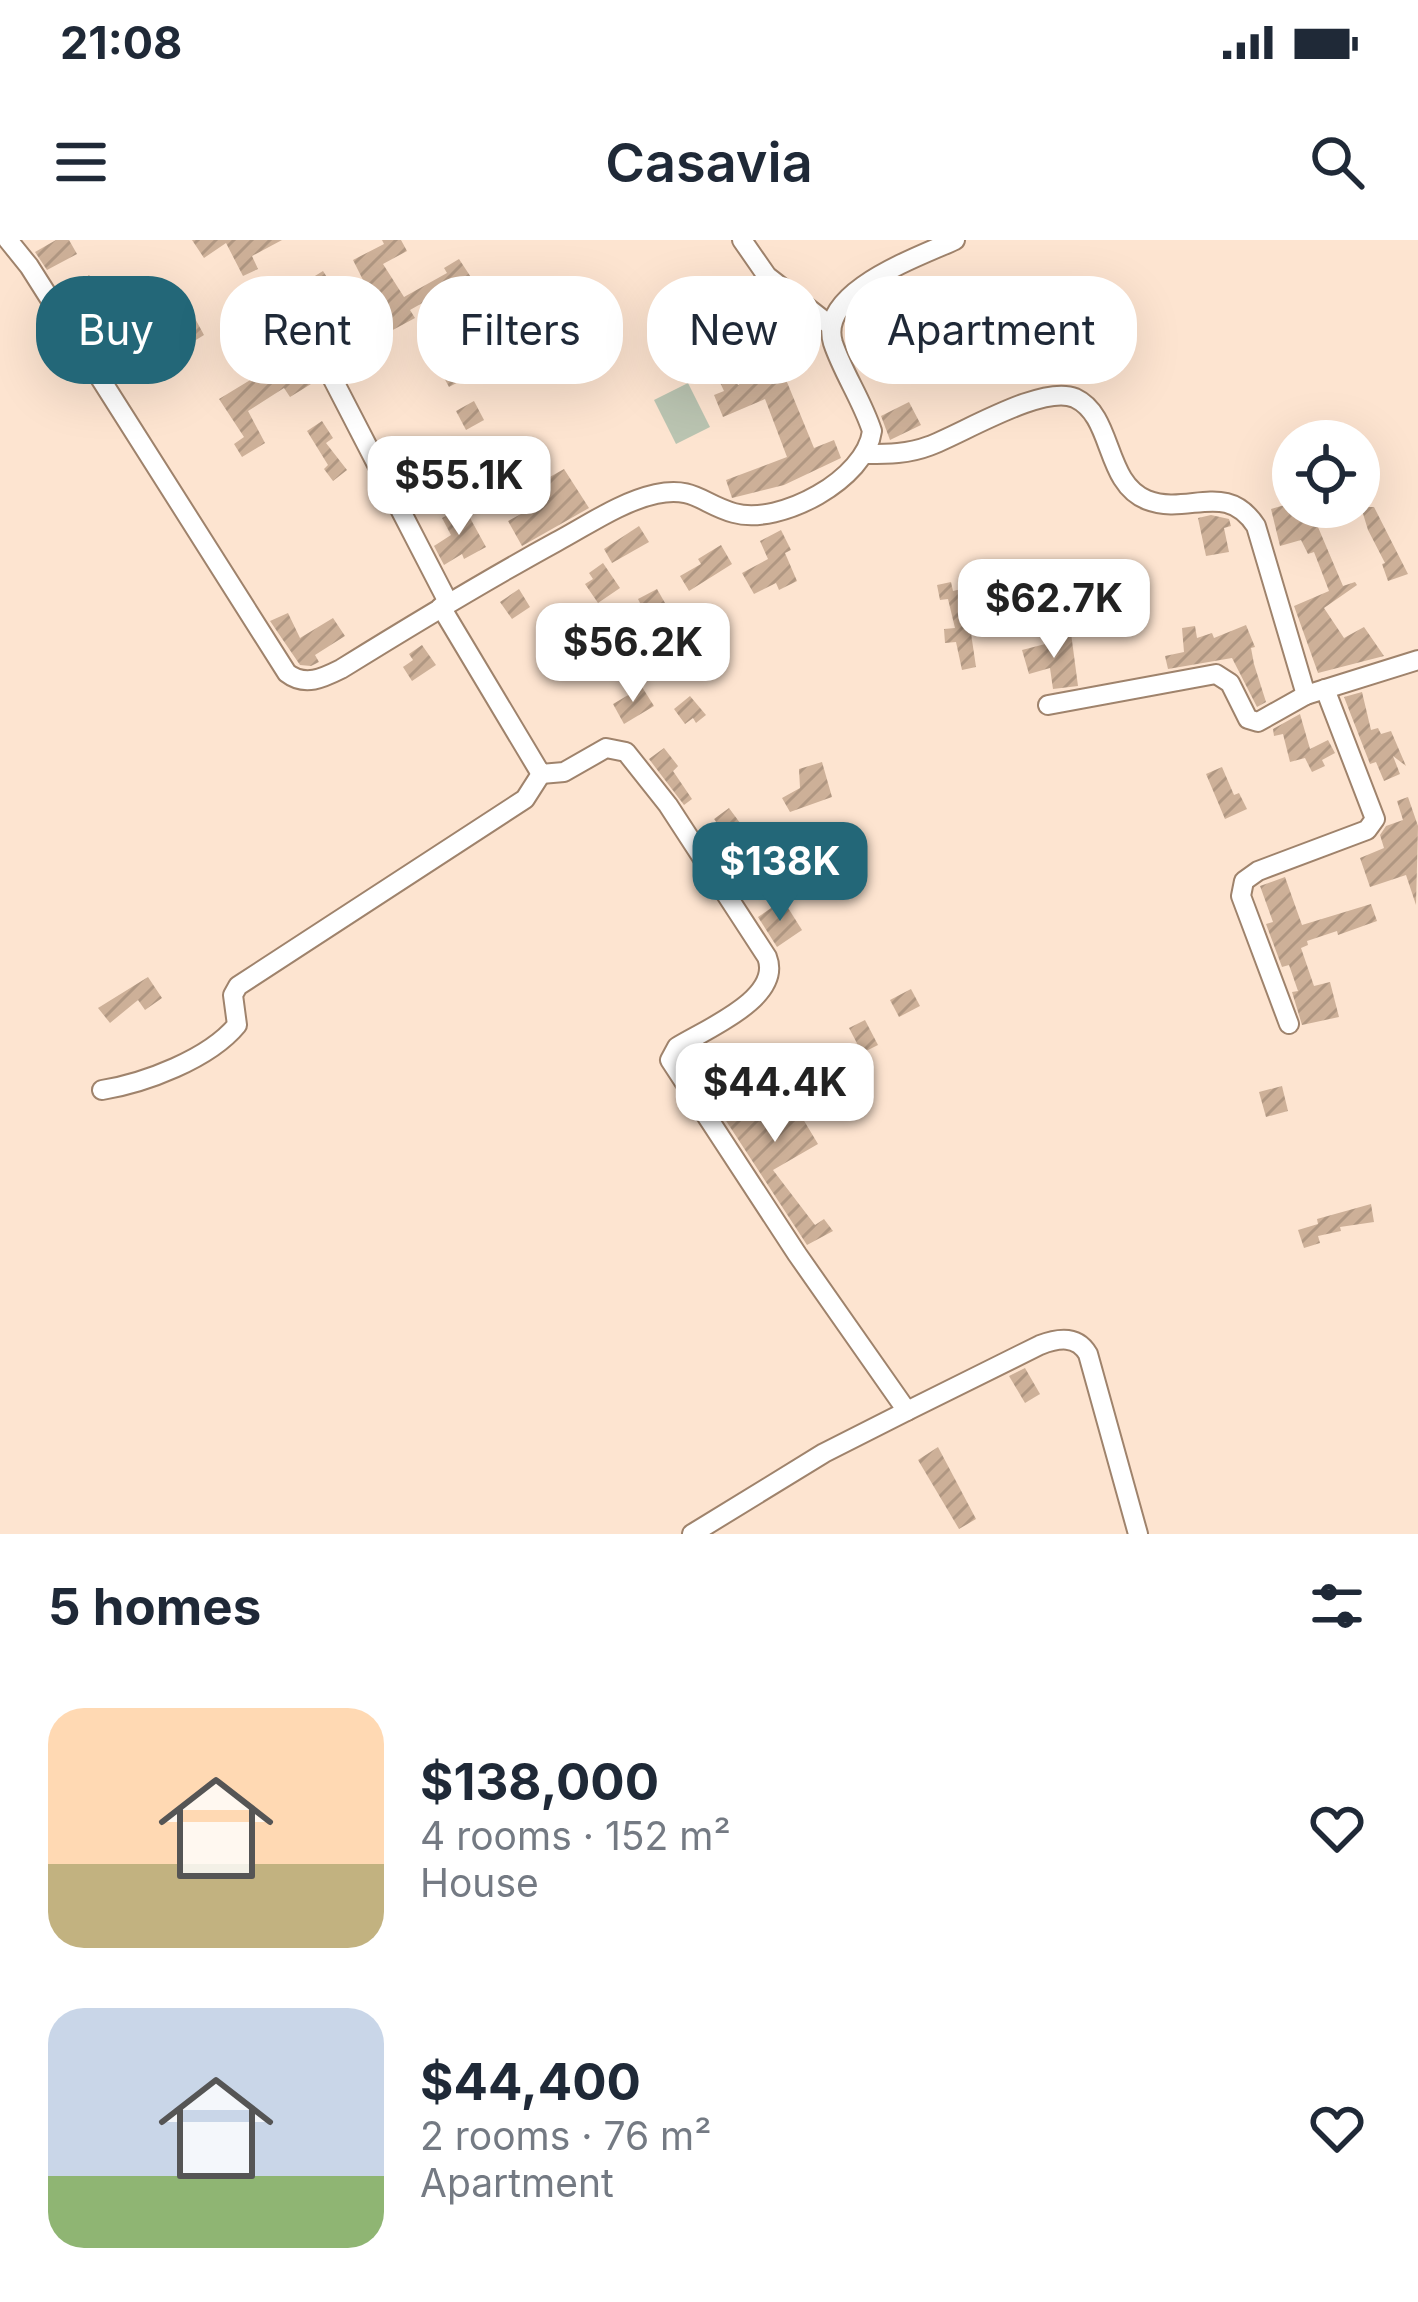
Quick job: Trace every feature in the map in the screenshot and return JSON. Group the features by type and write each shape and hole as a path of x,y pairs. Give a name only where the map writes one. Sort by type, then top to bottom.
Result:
{"street":[{"path":"8,240 287,673 302,681 326,676 444,605 639,500 690,492 733,513 777,510 811,498 844,478 866,454 872,431 833,342 836,310 875,278 955,240"},
{"path":"742,240 767,276 831,326"},
{"path":"335,384 444,605 541,774"},
{"path":"866,454 906,453 930,446 1052,395 1077,399 1088,408 1120,475 1139,496 1154,503 1231,502 1250,516 1315,692 1375,819 1367,830 1258,871 1244,881 1241,896 1289,1024"},
{"path":"1048,705 1216,674 1230,683 1248,719 1258,722 1315,692 1418,660"},
{"path":"541,774 564,772 606,748 626,752 668,805 767,957 768,984 758,996 677,1046 670,1060 907,1411"},
{"path":"102,1090 151,1078 223,1039 238,1025 233,995 238,986 525,799 541,774"},
{"path":"692,1534 824,1454 1054,1339 1075,1341 1088,1354 1138,1534"}],"green space":[{"path":"688,384 710,427 676,444 654,400"}],"building":[{"path":"56,240 69,240 77,254 47,270 35,252"},
{"path":"192,240 282,240 252,256 258,269 243,276 226,243 204,258"},
{"path":"382,240 401,240 407,251 383,264 391,276 361,276 353,260 384,244"},
{"path":"459,259 470,276 442,276 447,273 444,268"},
{"path":"393,280 404,297 417,290 417,306 410,310 415,318 393,330"},
{"path":"244,384 311,384 290,397 284,388 248,411 265,443 242,457 234,444 244,437 219,399"},
{"path":"721,384 788,384 814,448 834,440 841,458 784,485 732,498 726,480 787,457 765,399 723,417 714,395 724,391"},
{"path":"474,401 484,420 466,430 456,411"},
{"path":"909,402 921,425 890,440 881,416"},
{"path":"322,421 333,438 326,443 347,470 333,481 307,431"},
{"path":"564,469 589,508 522,546 508,521 534,507 525,491"},
{"path":"464,507 486,547 444,565 434,546 451,535 442,518"},
{"path":"1198,518 1229,519 1231,526 1224,528 1229,552 1206,556"},
{"path":"1380,519 1408,574 1388,581 1385,563 1368,530 1380,528"},
{"path":"639,526 649,542 612,563 604,549"},
{"path":"1276,528 1318,528 1343,586 1357,585 1324,608 1344,638 1364,627 1384,656 1318,673 1294,606 1329,591 1314,552 1308,554 1301,540 1280,546"},
{"path":"781,530 797,581 779,590 776,583 754,594 742,573 768,559 760,541"},
{"path":"721,545 732,564 689,591 680,576"},
{"path":"603,563 620,588 598,603 585,584 593,579 589,573"},
{"path":"951,582 953,591 987,583 991,603 968,613 976,667 962,670 956,642 945,643 944,629 955,628 948,599 940,600 937,585"},
{"path":"519,589 530,607 512,619 500,602"},
{"path":"657,589 669,610 649,621 638,599"},
{"path":"288,613 300,638 333,618 345,636 315,655 319,662 300,665 270,621"},
{"path":"1246,625 1266,702 1257,707 1232,658 1168,669 1165,656 1184,652 1182,628 1195,626 1197,638 1212,633 1214,638"},
{"path":"1071,633 1078,686 1053,689 1050,668 1029,674 1022,650 1053,642 1052,635"},
{"path":"422,645 436,665 412,681 403,667 413,660 409,654"},
{"path":"642,687 654,706 624,724 613,704"},
{"path":"1362,692 1371,730 1391,731 1406,766 1393,756 1400,774 1384,781 1376,762 1370,764 1344,697"},
{"path":"690,696 706,715 685,724 674,709"},
{"path":"1300,714 1310,749 1328,740 1335,753 1322,760 1325,766 1312,772 1305,758 1290,762 1283,734 1274,736 1273,729"},
{"path":"664,748 678,766 673,771 692,799 684,805 649,759"},
{"path":"822,762 832,797 790,812 782,798 800,788 799,769"},
{"path":"1222,767 1234,795 1239,793 1247,809 1225,819 1206,774"},
{"path":"1408,797 1418,826 1416,905 1406,875 1370,887 1360,858 1384,848 1380,835 1386,826 1403,820 1397,801"},
{"path":"729,808 774,861 759,871 755,865 733,881 708,842 723,831 714,819"},
{"path":"1285,877 1302,925 1371,904 1377,921 1307,941 1301,948 1314,986 1330,982 1339,1017 1302,1025 1292,992 1298,991 1289,965 1282,967 1266,924 1273,922 1260,886"},
{"path":"783,900 802,930 777,947 758,917"},
{"path":"148,977 162,998 145,1010 138,1000 110,1023 98,1008"},
{"path":"911,989 920,1006 899,1017 890,1000"},
{"path":"865,1020 878,1045 862,1053 849,1028"},
{"path":"761,1079 780,1106 799,1094 811,1114 803,1119 818,1144 773,1170 815,1225 824,1219 833,1231 807,1245 717,1107 748,1092"},
{"path":"1282,1086 1288,1111 1266,1117 1259,1092"},
{"path":"1371,1204 1374,1222 1340,1227 1341,1231 1318,1236 1320,1243 1304,1248 1298,1230 1318,1224 1317,1219"},
{"path":"1025,1368 1040,1394 1025,1403 1009,1376"},
{"path":"938,1447 976,1519 959,1529 918,1460"}]}
